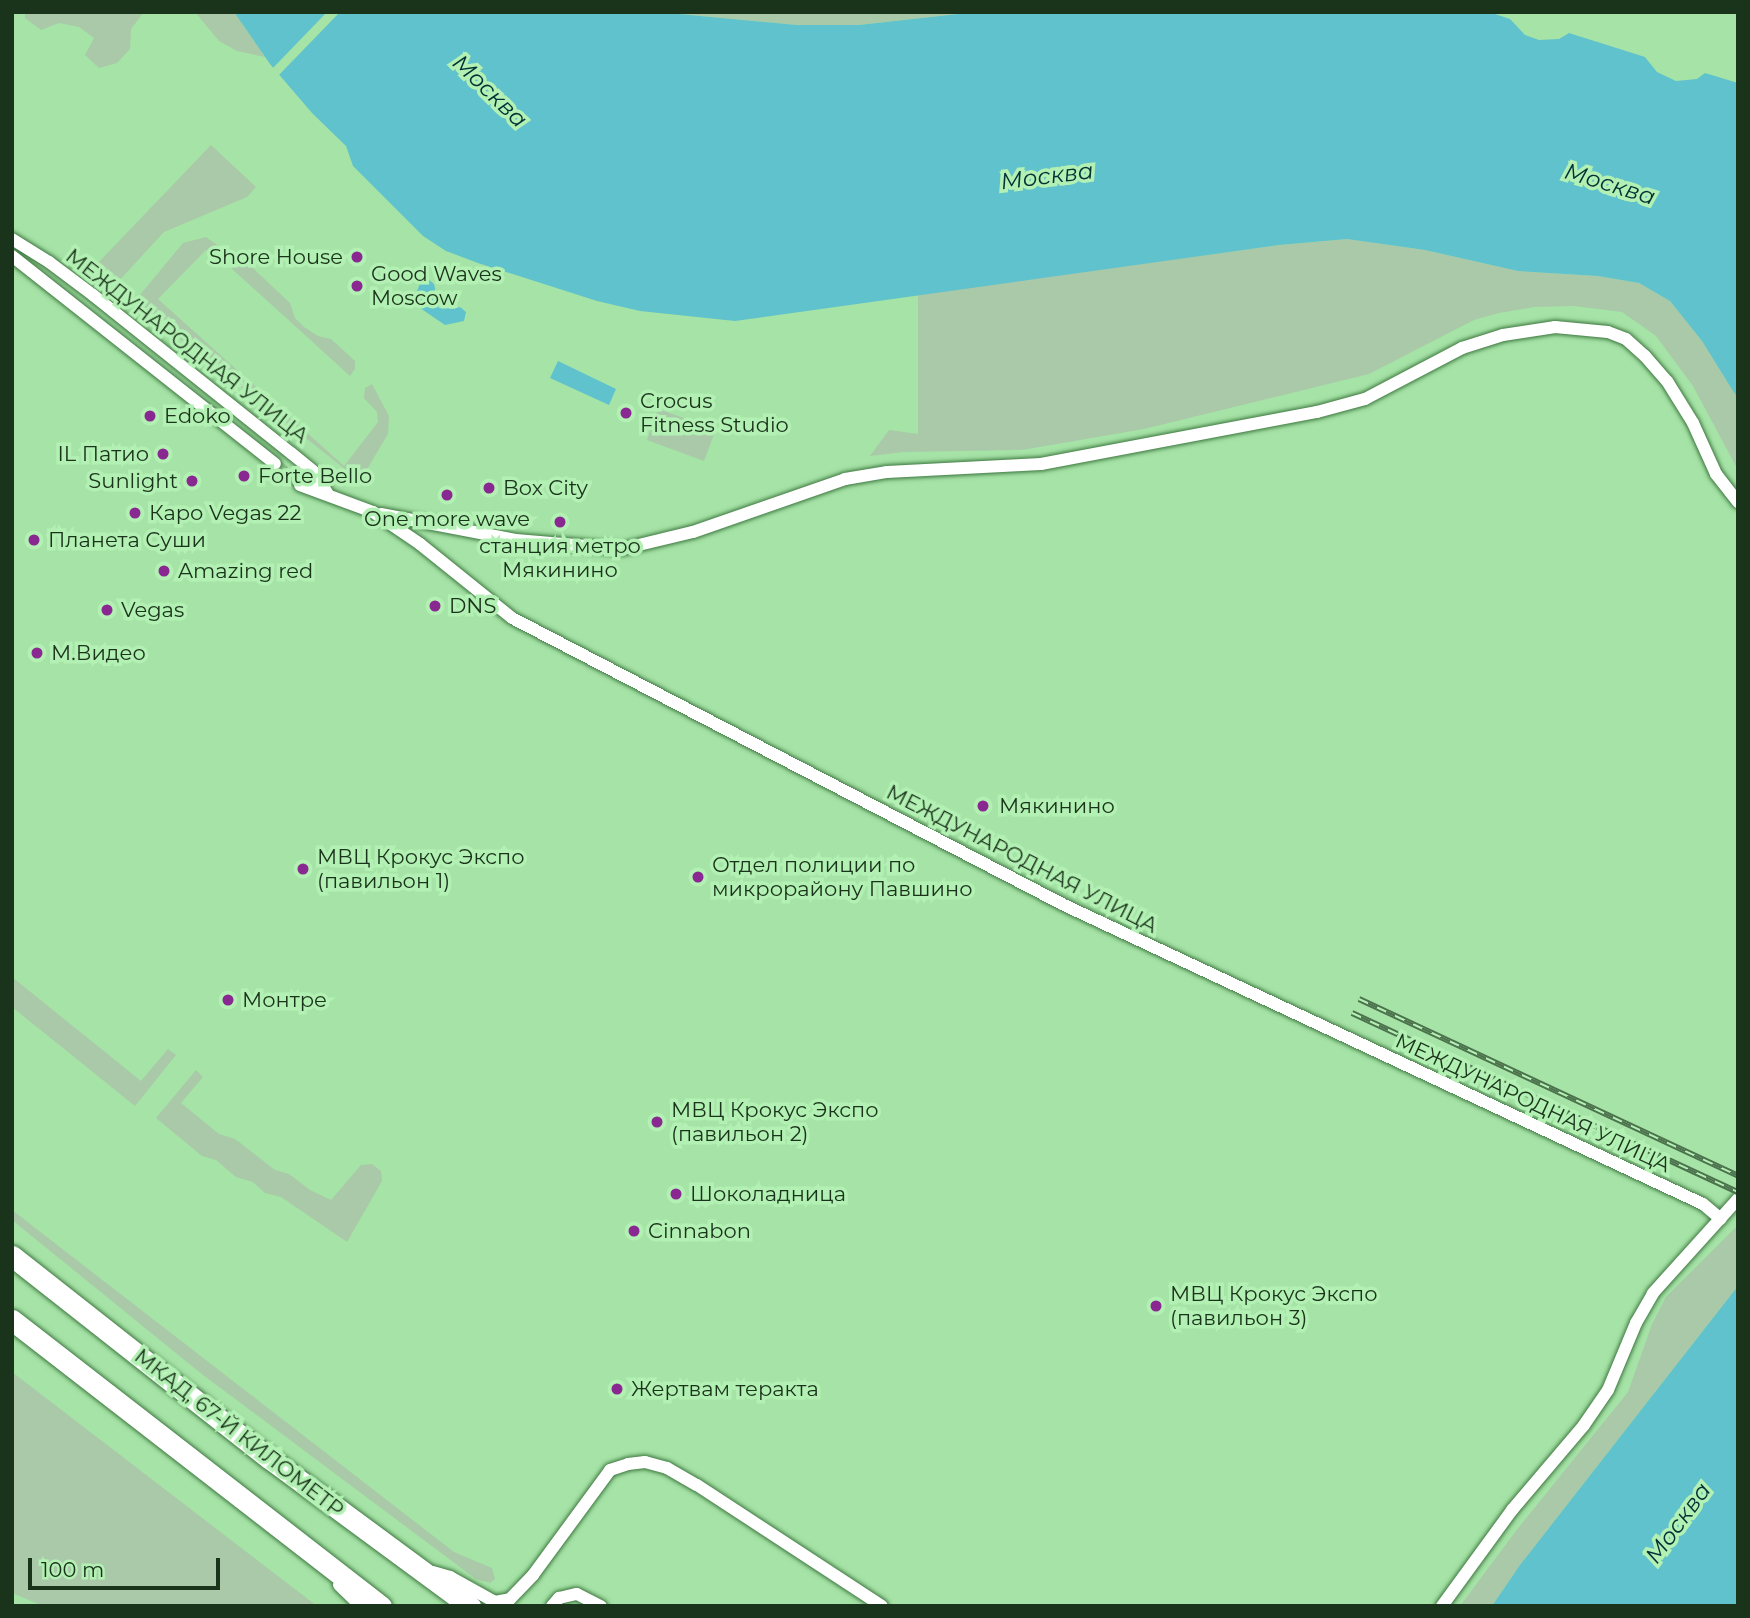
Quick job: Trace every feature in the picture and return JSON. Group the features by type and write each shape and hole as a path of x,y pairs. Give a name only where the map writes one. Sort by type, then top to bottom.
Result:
{"highway":[{"name":"МКАД, 67-Й КИЛОМЕТР","path":"12,1256 269,1458 470,1606"},
{"path":"12,1320 381,1606"}],"street":[{"name":"МЕЖДУНАРОДНАЯ УЛИЦА","path":"12,239 49,262 291,453 313,471 328,494"},
{"name":"МЕЖДУНАРОДНАЯ УЛИЦА","path":"12,257 275,464"},
{"path":"373,512 516,540 622,549 693,532 845,479 887,472 1041,464 1317,412 1365,399 1462,348 1503,335 1555,327 1608,332 1626,339 1645,356 1667,381 1693,423 1716,474 1738,502"},
{"name":"МЕЖДУНАРОДНАЯ УЛИЦА","path":"300,485 373,512 421,544 524,624 1064,905 1691,1198 1721,1219"},
{"path":"1442,1606 1512,1510 1584,1425 1602,1399 1636,1323 1653,1293 1738,1199"},
{"path":"415,1567 450,1577 495,1602 510,1599 533,1575 610,1470 645,1462 667,1468 698,1485 882,1606"},
{"path":"255,1510 361,1606"},
{"path":"552,1606 559,1598 577,1594 601,1606"}],"green space":[{"path":"25,12 144,12 131,29 130,49 117,63 99,68 85,55 94,38 79,27 59,23 41,30 25,18"},
{"path":"195,12 234,12 265,57 237,51 219,41"},
{"path":"658,12 976,12 859,25 797,25"},
{"path":"211,145 256,187 247,197 164,232 116,284 108,278 105,280 100,275 97,264"},
{"path":"206,237 220,247 214,255 206,250 158,299 344,466 378,422 377,412 364,398 365,388 372,384 389,416 388,434 360,481 134,302 183,243"},
{"path":"1347,239 1425,250 1518,271 1598,276 1639,283 1670,301 1702,341 1738,399 1738,470 1693,386 1656,336 1622,312 1574,306 1535,307 1474,320 1369,374 1144,429 1022,450 904,452 870,456 889,430 918,434 918,294 1279,245"},
{"path":"241,257 290,303 295,318 304,327 318,336 331,339 355,361 355,369 350,376 231,268"},
{"path":"658,409 716,429 704,461 647,440"},
{"path":"12,977 141,1081 168,1049 176,1055 135,1106 12,1007"},
{"path":"196,1070 203,1077 181,1103 219,1134 235,1139 275,1170 289,1174 310,1190 331,1200 361,1165 372,1164 381,1171 382,1181 347,1242 281,1197 265,1193 253,1182 236,1177 216,1160 202,1156 156,1118"},
{"path":"12,1210 454,1552 492,1568 495,1579 490,1583 476,1579 203,1375 12,1220"},
{"path":"1738,1225 1738,1286 1520,1565 1492,1606 1460,1606 1515,1532 1628,1392 1652,1324 1666,1297"},
{"path":"12,1372 317,1606 43,1606 12,1593"}],"water":[{"name":"Москва","path":"234,12 658,12 797,25 859,25 976,12 1489,12 1510,19 1525,35 1539,40 1559,39 1569,33 1645,57 1657,72 1676,81 1697,79 1705,73 1738,83 1738,399 1702,341 1670,301 1639,283 1598,276 1518,271 1425,250 1347,239 1279,245 735,321 640,311 597,301 478,263 446,251 423,236 353,166 346,146 312,113 270,64"},
{"path":"428,279 434,284 439,306 451,309 460,307 466,312 464,321 445,325 420,308 416,294 420,283"},
{"path":"558,361 616,389 609,405 550,378"},
{"name":"Москва","path":"1738,1286 1738,1606 1492,1606 1520,1565"}],"pier":[{"path":"327,12 340,12 277,77 271,70"}],"tunnel":[{"path":"275,464 300,485"}],"railway":[{"path":"1359,999 1738,1176"},
{"path":"1352,1013 1738,1192"}],"place":[{"name":"Shore House","path":"357,257"},
{"name":"Good Waves Moscow","path":"357,286"},
{"name":"Crocus Fitness Studio","path":"626,413"},
{"name":"Edoko","path":"150,416"},
{"name":"IL Патио","path":"163,454"},
{"name":"Forte Bello","path":"244,476"},
{"name":"Sunlight","path":"192,481"},
{"name":"Box City","path":"489,488"},
{"name":"One more wave","path":"447,495"},
{"name":"Каро Vegas 22","path":"135,513"},
{"name":"станция метро Мякинино","path":"560,522"},
{"name":"Планета Суши","path":"34,540"},
{"name":"Amazing red","path":"164,571"},
{"name":"DNS","path":"435,606"},
{"name":"Vegas","path":"107,610"},
{"name":"М.Видео","path":"37,653"},
{"name":"Мякинино","path":"983,806"},
{"name":"МВЦ Крокус Экспо (павильон 1)","path":"303,869"},
{"name":"Отдел полиции по микрорайону Павшино","path":"698,877"},
{"name":"Монтре","path":"228,1000"},
{"name":"МВЦ Крокус Экспо (павильон 2)","path":"657,1122"},
{"name":"Шоколадница","path":"676,1194"},
{"name":"Cinnabon","path":"634,1231"},
{"name":"МВЦ Крокус Экспо (павильон 3)","path":"1156,1306"},
{"name":"Жертвам теракта","path":"617,1389"}]}
